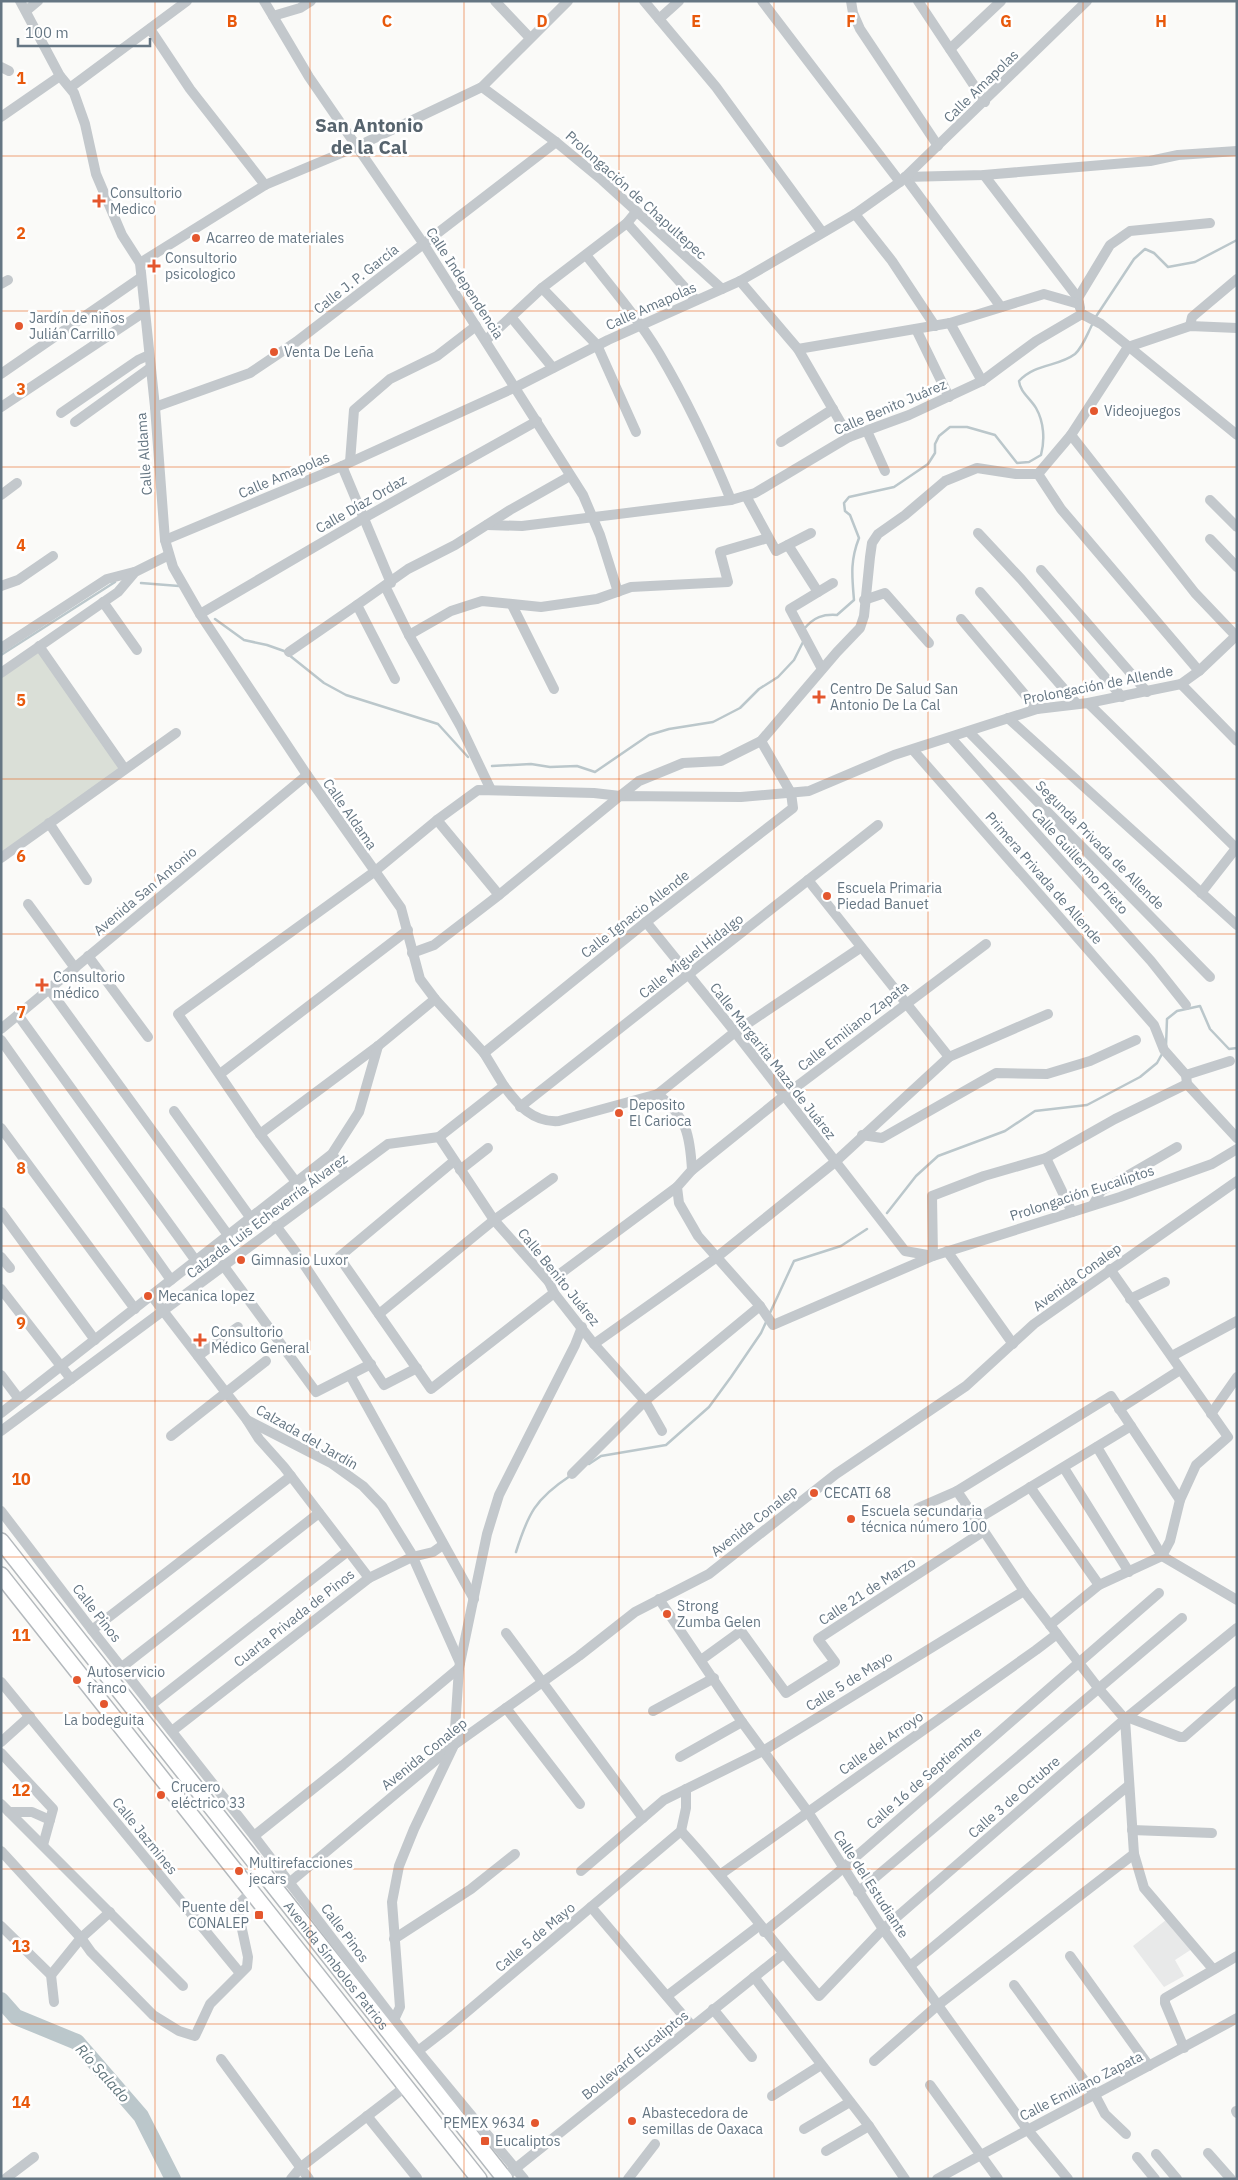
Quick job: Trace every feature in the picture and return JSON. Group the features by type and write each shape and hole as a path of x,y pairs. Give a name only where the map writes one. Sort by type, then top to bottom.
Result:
{"highway":[{"name":"Avenida Símbolos Patrios","path":"1,1541 99,1664 316,1928 508,2175"},
{"name":"Avenida Símbolos Patrios","path":"1,1575 478,2179"}],"street":[{"path":"20,1 60,76 71,87 85,124 96,174 122,235 140,263 265,185 356,147 482,87 568,1"},
{"path":"26,11 38,1"},
{"path":"71,87 187,1"},
{"name":"Calle Independencia","path":"264,1 309,77 423,243 537,420 583,496 592,516 618,592"},
{"path":"273,16 300,8 311,1"},
{"path":"495,1 530,38"},
{"path":"644,1 716,87 822,232"},
{"path":"659,19 679,1"},
{"path":"762,1 1000,307"},
{"path":"851,1 853,13 860,30 938,146"},
{"path":"950,49 1001,1"},
{"name":"Calle Amapolas","path":"164,540 346,464 516,387 597,346 740,281 855,214 902,180 985,102 1087,1"},
{"path":"919,2 985,102"},
{"path":"150,29 190,89 265,185"},
{"path":"1,117 60,76"},
{"name":"Prolongación de Chapultepec","path":"482,87 556,142 647,220 722,289"},
{"name":"Calle J. P. García","path":"155,407 250,373 296,342 556,142"},
{"path":"902,180 1150,161 1178,154 1237,151"},
{"path":"984,174 1081,308 1237,435"},
{"path":"486,340 542,288 627,223 636,212"},
{"path":"855,214 892,261 935,326"},
{"path":"627,223 696,300"},
{"name":"Calle Benito Juárez","path":"486,525 522,526 731,500 755,493 849,437 909,415 982,382 1081,308 1110,245 1130,231 1210,224"},
{"path":"586,256 641,326 659,353 702,431 731,500"},
{"name":"Calle Aldama","path":"140,263 140,278 155,407 164,540 173,566 200,614 307,775 374,872 388,887 401,908 420,979 435,1000 484,1053 504,1086 520,1107"},
{"path":"1,374 140,278"},
{"path":"1190,326 1192,317 1237,279"},
{"path":"740,281 798,350 849,437"},
{"path":"542,288 597,346 636,432"},
{"path":"798,350 950,323 1044,294 1081,308"},
{"path":"1,407 144,312"},
{"path":"511,317 553,368"},
{"path":"950,323 982,382"},
{"path":"412,953 434,945 640,781 683,763 721,761 761,741 836,652 860,628 864,616 864,600 872,543 878,534 905,515 945,481 977,468 1016,474 1038,474 1071,435 1128,347 1190,326 1234,325"},
{"path":"476,326 437,356 390,379 354,410 346,464 388,585 409,635 462,727 491,790"},
{"path":"916,329 949,397"},
{"path":"61,413 138,360 149,355"},
{"path":"75,422 150,368"},
{"path":"781,442 833,409"},
{"name":"Calle Díaz Ordaz","path":"200,614 537,420"},
{"path":"867,431 885,470"},
{"path":"1071,435 1195,593 1236,635"},
{"path":"1038,474 1061,510 1199,671"},
{"path":"290,652 388,585 408,569 455,545 570,476"},
{"path":"1,495 17,483"},
{"path":"746,496 776,551 811,533"},
{"path":"1210,500 1237,527"},
{"path":"978,533 1122,697"},
{"path":"409,635 460,607 482,602 541,607 598,599 631,587 728,582 720,552 768,538"},
{"path":"1210,540 1237,567"},
{"path":"788,545 818,592"},
{"path":"1,648 107,579 135,572 169,555"},
{"path":"1,586 18,580 53,556"},
{"path":"1041,570 1147,692"},
{"path":"1,672 118,592 135,572"},
{"path":"822,669 790,609 833,584"},
{"path":"980,592 1077,704"},
{"path":"864,600 885,593 929,643"},
{"path":"103,602 137,650"},
{"path":"512,604 554,689"},
{"path":"358,605 395,679"},
{"path":"961,619 1037,709"},
{"name":"Prolongación de Allende","path":"220,1074 178,1014 374,872 437,820 478,790 594,793 620,796 741,797 809,791 894,755 1037,709 1088,703 1180,684 1199,671 1236,635"},
{"path":"39,646 124,768"},
{"path":"1180,684 1237,741"},
{"path":"1088,703 1236,848 1201,893"},
{"path":"1008,718 1237,925"},
{"name":"Segunda Privada de Allende","path":"969,732 1210,977"},
{"path":"1,858 124,768 176,733"},
{"name":"Calle Guillermo Prieto","path":"950,738 1151,961 1186,1005"},
{"path":"761,741 791,793"},
{"name":"Primera Privada de Allende","path":"913,750 1154,1025 1164,1050 1187,1079"},
{"name":"Avenida San Antonio","path":"1,1029 307,775"},
{"path":"769,795 781,775"},
{"name":"Calle Ignacio Allende","path":"484,1053 646,922 793,808 791,793"},
{"path":"437,820 499,895"},
{"path":"49,822 88,880"},
{"name":"Calle Miguel Hidalgo","path":"520,1107 878,825"},
{"path":"808,880 860,948 949,1057"},
{"path":"28,904 75,968"},
{"name":"Calle Margarita Maza de Juárez","path":"646,922 735,1032 878,1217"},
{"path":"296,1182 260,1134 220,1074 408,930"},
{"name":"Calle Emiliano Zapata","path":"677,1187 692,1170 784,1096 906,1002 986,944"},
{"path":"520,1107 547,1122 558,1121 658,1094 735,1032 860,948"},
{"path":"88,956 148,1037"},
{"path":"49,989 228,1235"},
{"path":"260,1134 378,1046 435,1000"},
{"path":"594,1344 717,1257 836,1162 862,1135 949,1057 1048,1014"},
{"path":"18,1015 196,1260"},
{"path":"1,1040 171,1280"},
{"path":"862,1135 882,1138 996,1074 1047,1074 1090,1062 1136,1040"},
{"name":"Calzada Luis Echeverría Álvarez","path":"1,1413 332,1154 359,1112 378,1046"},
{"path":"933,1256 932,1196 984,1176 1046,1158 1187,1079 1230,1061"},
{"path":"1187,1079 1237,1138"},
{"path":"439,1137 504,1086"},
{"path":"658,1094 686,1125 690,1141 692,1170"},
{"path":"174,1110 250,1217"},
{"path":"1,1128 134,1308"},
{"name":"Calle Benito Juárez","path":"439,1137 494,1220 549,1282 554,1293 594,1344 645,1401 662,1431"},
{"name":"Calzada Luis Echeverría Álvarez","path":"1,1431 388,1144 439,1137"},
{"path":"1093,1205 1101,1191 1177,1147"},
{"path":"488,1148 457,1165 339,1257 430,1389 554,1293"},
{"name":"Prolongación Eucaliptos","path":"677,1187 679,1203 698,1236 760,1306 773,1325 933,1256 1072,1212 1212,1164 1237,1149"},
{"path":"332,1154 346,1174"},
{"path":"1046,1158 1072,1212"},
{"path":"379,1314 494,1220 553,1178"},
{"name":"Avenida Conalep","path":"289,1882 454,1745 579,1656 635,1612 709,1574 836,1474 966,1386 1034,1324 1237,1181"},
{"path":"549,1282 677,1187"},
{"path":"1,1212 95,1340"},
{"name":"Prolongación Eucaliptos","path":"878,1217 905,1251 933,1256"},
{"path":"276,1226 296,1251 384,1385 417,1368"},
{"path":"947,1251 1013,1344"},
{"path":"1,1257 10,1268"},
{"path":"223,1265 316,1392 371,1364"},
{"path":"1050,1625 1100,1585 1162,1556 1170,1541 1180,1500 1196,1465 1228,1437 1210,1414 1172,1356 1110,1269"},
{"path":"1130,1298 1165,1282"},
{"path":"1,1289 71,1379"},
{"name":"Calzada del Jardín","path":"151,1295 247,1420 331,1463 363,1486 382,1506 412,1556 459,1665"},
{"path":"572,1474 645,1401 760,1306"},
{"path":"1172,1356 1237,1321"},
{"path":"198,1356 238,1327"},
{"path":"394,2020 400,2006 392,1902 399,1866 414,1829 454,1745 459,1665 487,1534 499,1495 575,1345 582,1327"},
{"path":"171,1436 266,1361"},
{"path":"1120,1409 1180,1370"},
{"path":"1,1375 19,1399"},
{"path":"350,1375 474,1599"},
{"path":"1210,1414 1237,1377"},
{"path":"918,1508 957,1491 1111,1396 1180,1500"},
{"path":"247,1420 259,1439 291,1476 369,1578"},
{"path":"976,1520 1131,1426"},
{"path":"1097,1447 1162,1556 1237,1600"},
{"path":"1064,1468 1129,1572"},
{"path":"92,1630 291,1476"},
{"path":"1030,1488 1100,1585"},
{"path":"957,1491 1024,1591 1099,1689 1126,1718 1184,1737 1237,1691"},
{"name":"Calle Pinos","path":"1,1511 254,1836 289,1882 316,1928 394,2020 508,2175 524,2179"},
{"path":"122,1667 319,1512"},
{"name":"Calle 21 de Marzo","path":"701,1660 741,1631 786,1692 835,1662 818,1639 984,1531"},
{"name":"Cuarta Privada de Pinos","path":"172,1731 369,1578 412,1556 432,1552 443,1545"},
{"path":"151,1705 348,1551"},
{"name":"Calle 5 de Mayo","path":"581,1871 664,1800 763,1751 1024,1591"},
{"name":"Calle 16 de Septiembre","path":"667,1996 843,1867 1159,1593"},
{"name":"Calle del Estudiante","path":"659,1598 742,1722 808,1812 883,1929 1027,2129 1068,2179"},
{"path":"858,1892 1182,1618"},
{"name":"Calle 3 de Octubre","path":"783,1954 819,1996 883,1929 1126,1718 1237,1628"},
{"path":"506,1633 643,1818"},
{"name":"Calle del Arroyo","path":"721,1874 803,1818 808,1812 1057,1634"},
{"path":"99,1664 112,1655"},
{"path":"254,1836 343,1765 459,1665"},
{"path":"653,1711 714,1678"},
{"name":"Calle Jazmines","path":"1,1682 240,1973"},
{"path":"506,1708 580,1804"},
{"path":"1,1742 30,1716"},
{"path":"1126,1718 1128,1786 1134,1854 1144,1888 1213,1969"},
{"path":"680,1756 742,1722"},
{"path":"1,1753 53,1809 43,1845"},
{"path":"910,1966 1128,1786"},
{"path":"686,1789 686,1808 681,1831 721,1874 783,1954"},
{"path":"1,1804 183,1986"},
{"path":"9,1812 32,1812 50,1820"},
{"path":"1132,1830 1212,1832"},
{"name":"Calle 5 de Mayo","path":"418,2051 681,1831"},
{"path":"1,1851 82,1938 91,1952 153,2015 179,2031 195,2036 210,2004 247,1966 248,1957 237,1906 251,1892"},
{"path":"394,1939 471,1889 515,1854"},
{"path":"874,2062 938,2005 1134,1854"},
{"path":"590,1907 692,2026"},
{"path":"51,1975 82,1938 110,1912"},
{"path":"1,1926 51,1975 54,2002"},
{"name":"Boulevard Eucaliptos","path":"508,2175 783,1954"},
{"path":"1070,1956 1150,2066"},
{"path":"1184,2048 1165,2003 1166,1998 1237,1956"},
{"path":"754,1977 868,2126 905,2179"},
{"path":"1014,1985 1095,2095 1105,2114 1126,2134"},
{"path":"713,2010 752,2058"},
{"name":"Calle Emiliano Zapata","path":"937,2179 1237,2018"},
{"path":"221,2059 309,2179"},
{"path":"772,2096 821,2065"},
{"path":"930,2086 980,2155 993,2177"},
{"path":"291,2179 301,2168 405,2087"},
{"path":"804,2129 850,2102"},
{"path":"367,2116 417,2178"},
{"path":"826,2151 868,2126"},
{"path":"628,2179 655,2144"},
{"path":"1208,2153 1231,2179"},
{"path":"1156,2154 1177,2179"},
{"path":"4,2179 34,2157"},
{"path":"1137,2157 1155,2179"}],"shaded area":[{"path":"39,646 124,768 1,858 1,673"},
{"path":"1166,1920 1192,1949 1175,1960 1184,1976 1164,1987 1133,1946"}],"waterway":[{"path":"1095,318 1134,259 1145,249 1154,253 1168,267 1195,262 1237,240"},
{"path":"804,629 819,617 837,615 854,600 853,561 859,538 850,515 845,511 844,503 849,497 894,487 928,464 935,453 935,444 939,436 950,427 967,427 995,435 1017,463 1029,462 1041,455 1043,443 1041,419 1036,408 1023,392 1019,381 1033,371 1075,354 1093,323"},
{"path":"1,655 115,582"},
{"path":"141,583 179,586"},
{"path":"215,619 244,640 284,651 324,683 346,695 438,724 468,757"},
{"path":"492,766 531,764 550,767 577,766 595,772 649,735 669,729 713,722 740,708 759,689 778,677 794,660 803,642"},
{"path":"1166,1046 1167,1019 1177,1011 1200,1006 1210,1029 1229,1049 1237,1048"},
{"path":"887,1213 916,1176 938,1156 1005,1131 1035,1111 1087,1105 1140,1077 1157,1063 1162,1054"},
{"path":"769,1315 794,1261 841,1246 867,1229"},
{"path":"589,1464 601,1456 666,1445 709,1407 761,1333 767,1320"},
{"path":"516,1552 534,1508 548,1492 570,1476"},
{"name":"Río Salado","path":"1,2000 16,2017 77,2042 141,2116 173,2179"}],"place":[{"name":"Consultorio Medico","path":"99,201"},
{"name":"Acarreo de materiales","path":"196,238"},
{"name":"Consultorio psicologico","path":"154,266"},
{"name":"Jardín de niños Julián Carrillo","path":"19,326"},
{"name":"Venta De Leña","path":"274,352"},
{"name":"Videojuegos","path":"1094,411"},
{"name":"Centro De Salud San Antonio De La Cal","path":"819,697"},
{"name":"Escuela Primaria Piedad Banuet","path":"827,896"},
{"name":"Consultorio médico","path":"42,985"},
{"name":"Deposito El Carioca","path":"619,1113"},
{"name":"Gimnasio Luxor","path":"241,1260"},
{"name":"Mecanica lopez","path":"148,1296"},
{"name":"Consultorio Médico General","path":"200,1340"},
{"name":"CECATI 68","path":"814,1493"},
{"name":"Escuela secundaria técnica número 100","path":"851,1519"},
{"name":"Strong Zumba Gelen","path":"667,1614"},
{"name":"Autoservicio franco","path":"77,1680"},
{"name":"La bodeguita","path":"104,1704"},
{"name":"Crucero eléctrico 33","path":"161,1795"},
{"name":"Multirefacciones jecars","path":"239,1871"},
{"name":"Puente del CONALEP","path":"259,1915"},
{"name":"Abastecedora de semillas de Oaxaca","path":"632,2121"},
{"name":"PEMEX 9634","path":"535,2123"},
{"name":"Eucaliptos","path":"485,2141"}],"district":[{"name":"San Antonio de la Cal","path":"369,136"}]}
